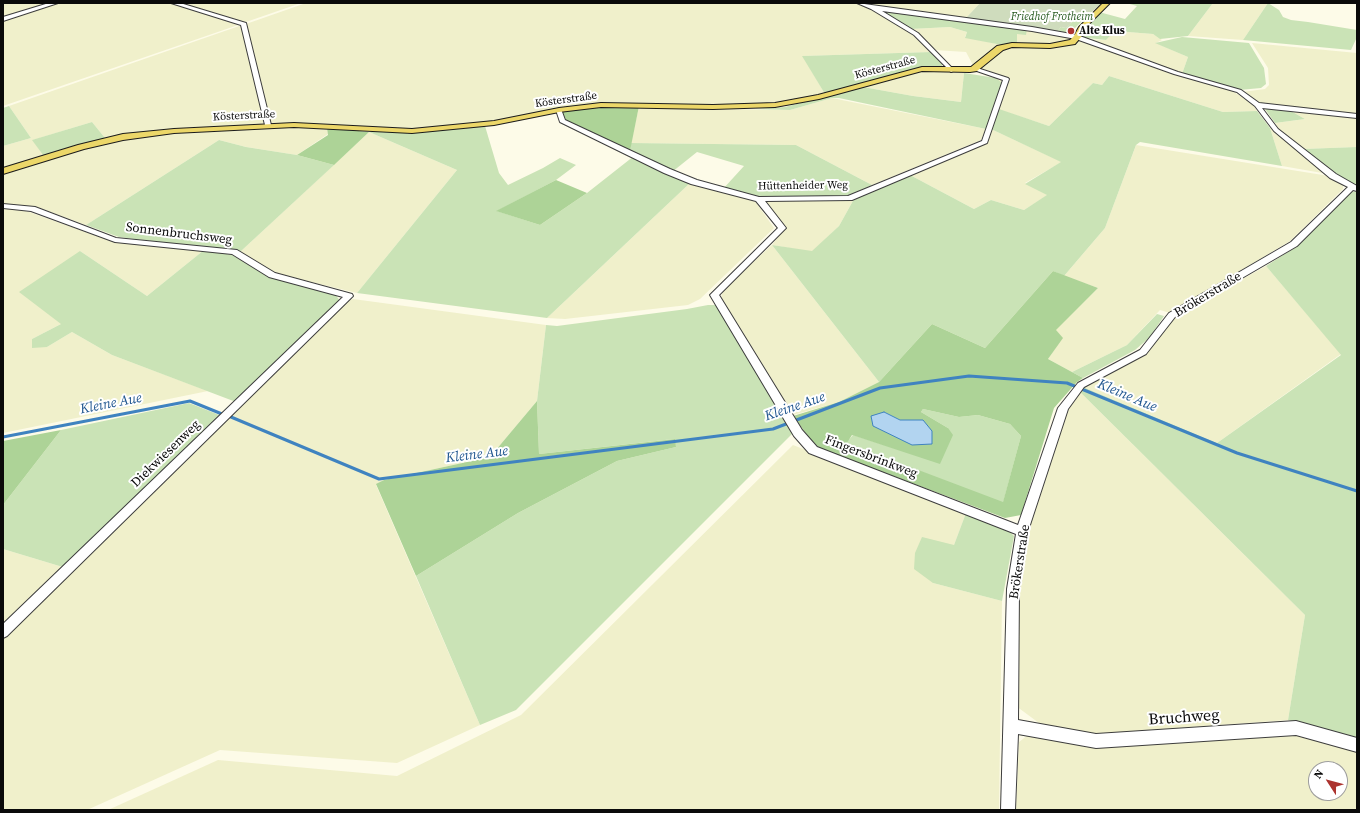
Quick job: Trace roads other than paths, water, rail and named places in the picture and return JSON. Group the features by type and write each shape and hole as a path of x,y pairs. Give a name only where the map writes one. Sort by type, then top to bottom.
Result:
{"main road":[{"path":"974,69 1000,48 1012,45 1050,46 1072,42 1081,28 1107,3"},
{"name":"Kösterstraße","path":"3,171 81,147 123,137 174,131 268,125 412,131 494,123 559,110 601,105 713,107 775,105 820,97 922,69 974,69"}],"street":[{"path":"3,18 55,3"},
{"path":"174,3 244,24 268,125"},
{"path":"860,3 872,8 916,34 951,70"},
{"name":"Brökerstraße","path":"872,8 1077,36 1176,73 1239,91 1257,105 1276,130 1333,176 1354,188 1294,244 1172,316 1143,352 1079,388 1063,408 1022,531 1013,588 1012,726 1008,810"},
{"name":"Hüttenheider Weg","path":"559,110 562,121 666,171 694,182 759,199 850,198 985,142 1006,79 974,69"},
{"path":"1257,105 1357,116"},
{"name":"Fingersbrinkweg","path":"759,199 782,228 714,296 798,433 813,450 1022,531"},
{"name":"Sonnenbruchsweg","path":"3,206 32,209 115,240 234,252 272,275 349,296"},
{"name":"Diekwiesenweg","path":"3,632 349,296"},
{"name":"Bruchweg","path":"1012,726 1096,741 1296,728 1357,745"}],"water":[{"path":"884,412 900,420 923,420 932,431 932,444 912,445 873,426 871,416"}],"waterway":[{"name":"Kleine Aue","path":"231,417 379,479 773,429 880,388 969,376 1067,383 1237,453 1357,491"},
{"name":"Kleine Aue","path":"3,437 190,401 222,414"}],"place":[{"name":"Alte Klus","path":"1071,31"}],"park label":[{"name":"Friedhof Frotheim","path":"1052,17"}]}
